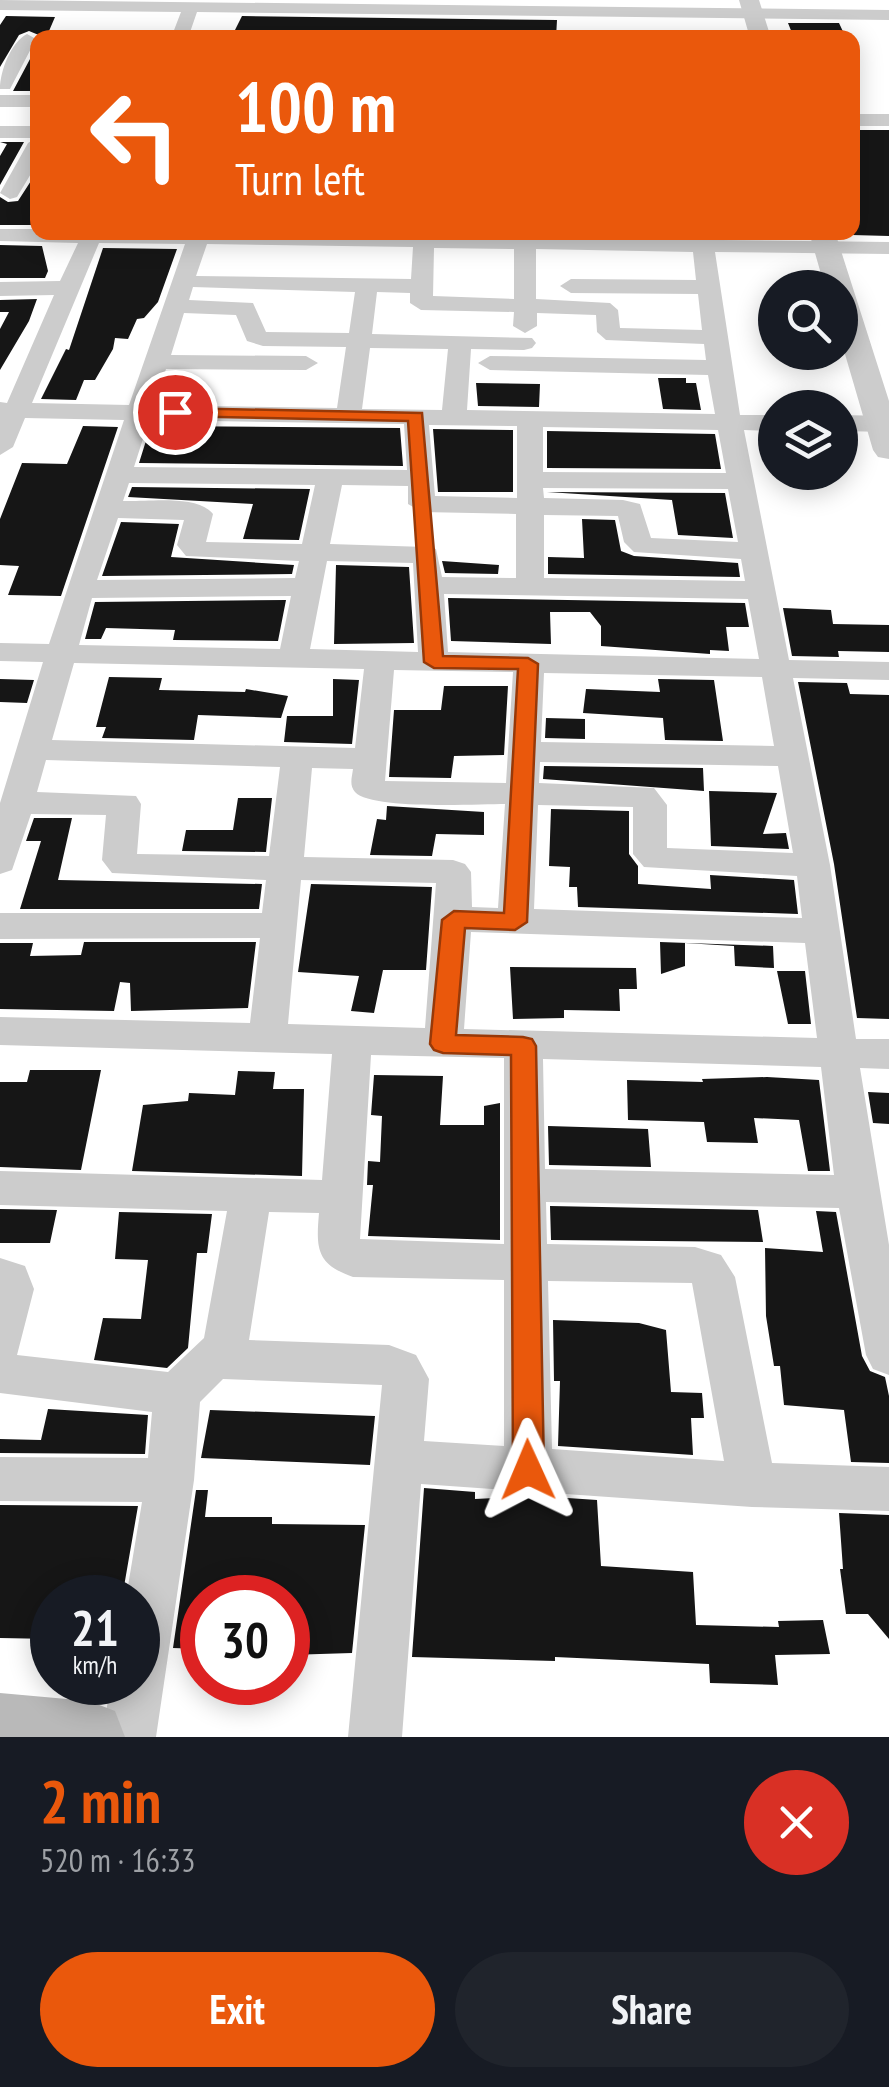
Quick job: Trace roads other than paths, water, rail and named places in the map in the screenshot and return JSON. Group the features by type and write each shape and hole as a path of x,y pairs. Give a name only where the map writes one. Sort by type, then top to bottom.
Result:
{"main road":[{"path":"0,1729 89,1737"}],"street":[{"path":"182,30 192,4"},
{"path":"0,5 192,4 471,12 751,7 889,15"},
{"path":"0,38 30,39"},
{"path":"1,90 30,42"},
{"path":"1,90 30,86"},
{"path":"1,90 30,101 2,132"},
{"path":"860,120 889,120"},
{"path":"2,132 30,132"},
{"path":"5,193 30,155"},
{"path":"0,235 30,235"},
{"path":"0,447 8,411 90,240"},
{"path":"0,862 80,589 197,240"},
{"path":"349,240 431,240"},
{"path":"497,240 703,246 824,240 889,248"},
{"path":"824,240 834,270"},
{"path":"424,241 421,303 708,287"},
{"path":"524,353 526,242"},
{"path":"703,246 717,353 813,865 857,1192 889,1356"},
{"path":"349,415 367,285"},
{"path":"181,294 419,286"},
{"path":"0,289 69,288"},
{"path":"181,294 245,308 258,338 358,352"},
{"path":"525,296 605,308 609,332 614,335 717,353"},
{"path":"858,345 886,433 858,427"},
{"path":"158,362 358,352 717,353"},
{"path":"454,417 459,352"},
{"path":"8,411 758,422"},
{"path":"416,416 434,662"},
{"path":"530,418 530,586"},
{"path":"118,475 330,477 421,491 530,493 742,481"},
{"path":"292,659 330,477"},
{"path":"530,493 627,508 638,542 644,546 755,551"},
{"path":"106,509 196,512 199,514 191,545 196,550 426,555"},
{"path":"428,585 760,590"},
{"path":"80,589 307,587"},
{"path":"0,652 889,671"},
{"path":"380,660 368,786 376,791 642,796 650,805 650,854 656,859 813,865"},
{"path":"515,922 528,664"},
{"path":"33,750 369,759"},
{"path":"524,752 792,756"},
{"path":"267,1039 297,757"},
{"path":"18,803 124,804 118,860 124,866 454,872 454,920 443,1044"},
{"path":"454,920 820,931"},
{"path":"0,926 279,925"},
{"path":"0,1031 889,1054"},
{"path":"352,1041 338,1246 353,1260 526,1260 706,1268 713,1277 752,1484"},
{"path":"523,1046 528,1470"},
{"path":"526,1184 857,1192"},
{"path":"0,1188 342,1197"},
{"path":"129,1737 170,1480 177,1394 225,1347 251,1195"},
{"path":"0,1276 9,1279 12,1289 0,1344"},
{"path":"210,1359 389,1365 400,1369 406,1380 374,1737"},
{"path":"0,1373 177,1394"},
{"path":"400,1461 889,1489"},
{"path":"0,1479 170,1480"}]}
